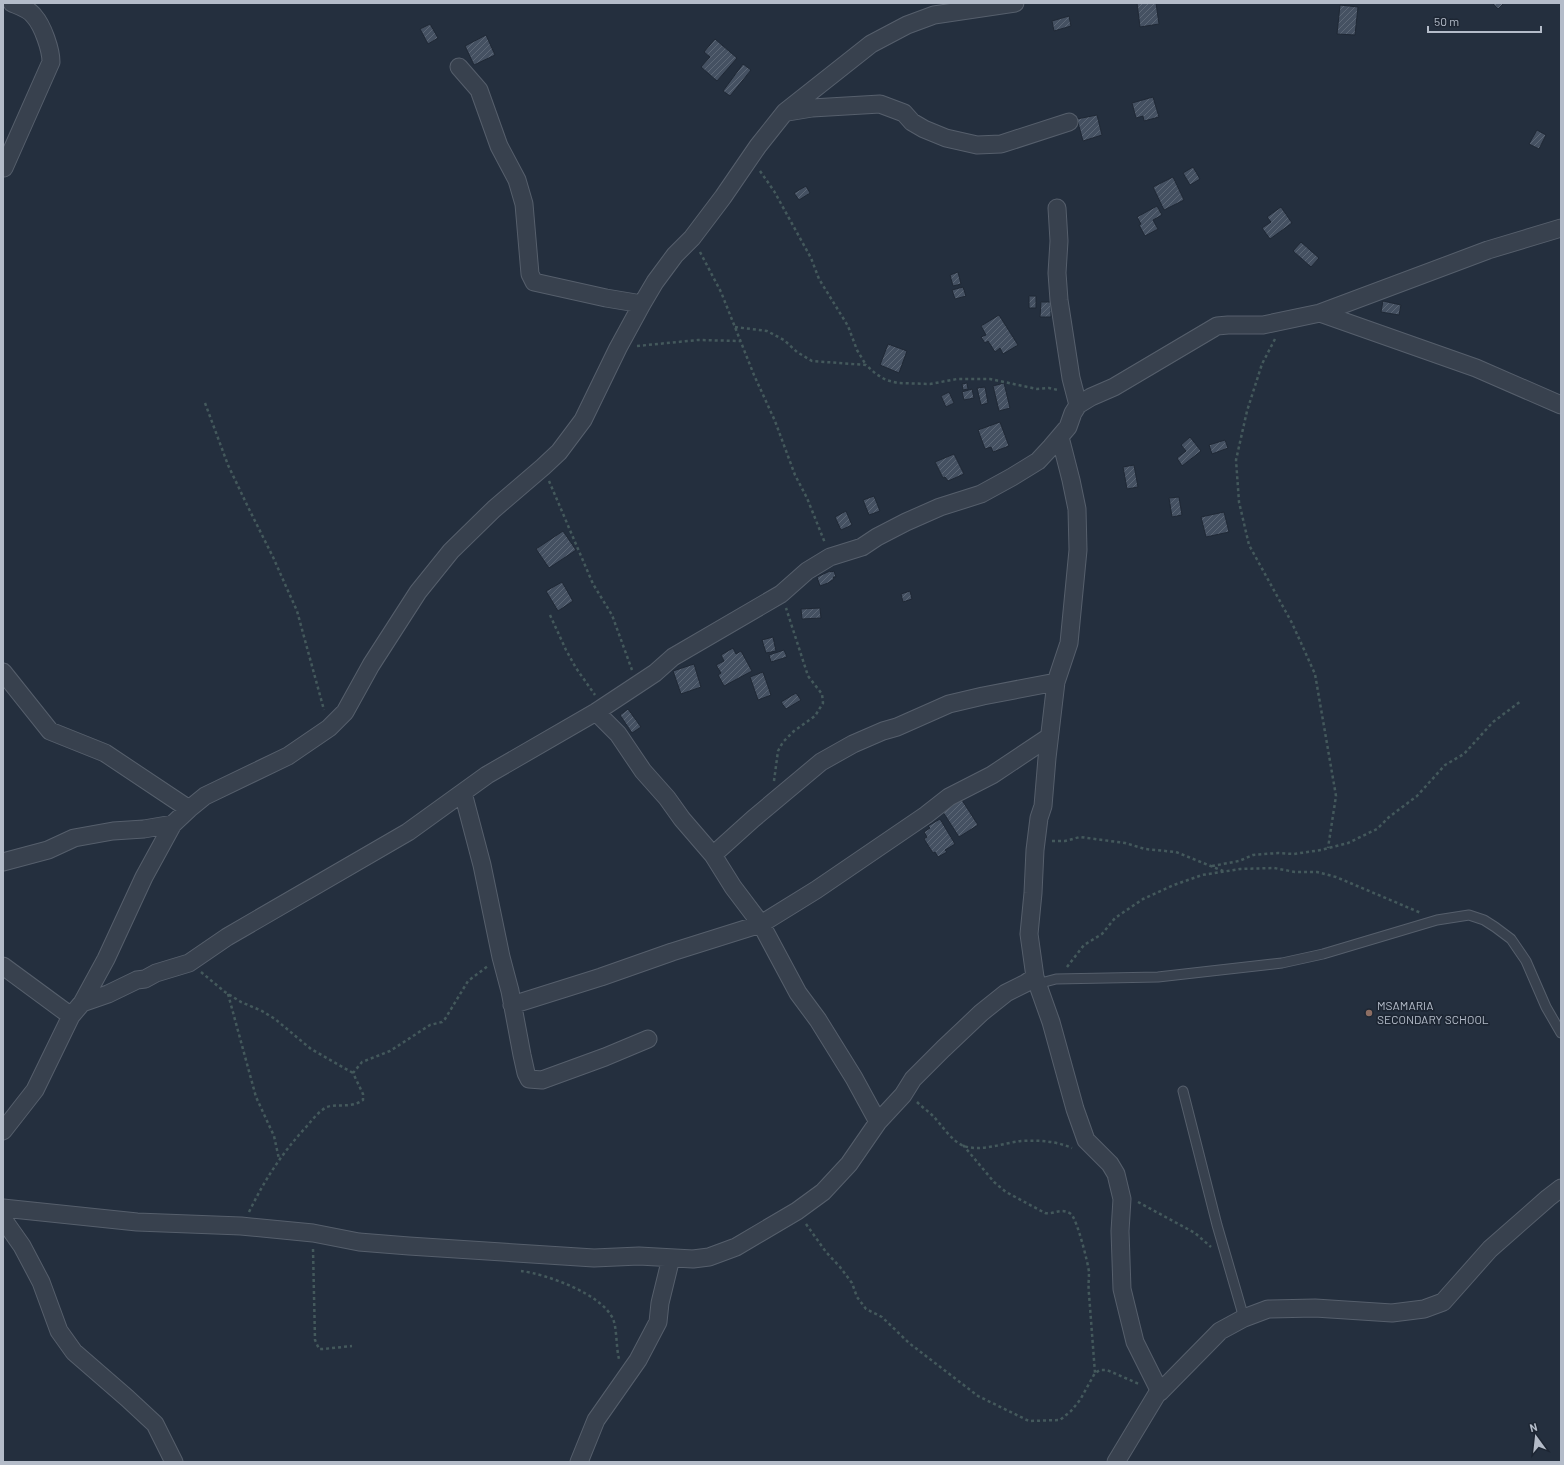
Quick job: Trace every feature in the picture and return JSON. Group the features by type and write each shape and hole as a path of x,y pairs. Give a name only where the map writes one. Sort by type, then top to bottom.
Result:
{"street":[{"path":"4,168 51,62 51,53 34,16 27,10 12,3"},
{"path":"3,1131 35,1090 76,1009 106,959 144,877 173,824 205,796 288,756 329,728 345,712 371,666 418,592 451,551 494,509 559,452 584,420 618,348 642,304 675,255 692,238 785,112 871,44 906,25 934,15 1015,3"},
{"path":"460,67 478,90 499,146 517,180 524,204 530,274 534,282 606,298 642,304"},
{"path":"785,112 812,108 880,104 904,113 912,122 924,129 946,138 977,145 1002,144 1069,122"},
{"path":"76,1009 137,980 145,979 189,963 227,937 408,832 487,775 600,710 655,674 673,657 781,594 807,571 830,557 862,547 877,537 940,507 981,494 1038,461 1068,427 1077,399 1066,348 1059,300 1057,273 1059,241 1057,208"},
{"path":"1077,399 1091,397 1114,386 1217,326 1228,324 1263,325 1320,313 1488,250 1561,228"},
{"path":"1320,313 1476,368 1561,405"},
{"path":"1060,437 1077,509 1078,550 1069,643 1056,682 1049,737 1043,806 1039,818 1036,841 1029,934 1036,980 1051,1022 1075,1109 1086,1140 1110,1164 1116,1174 1119,1184 1122,1198 1120,1231 1124,1296 1135,1342 1158,1393"},
{"path":"3,672 50,731 105,753 189,809"},
{"path":"712,855 821,762 853,744 883,731 897,727 949,704 1056,682"},
{"path":"600,710 643,771 667,798 686,825 712,855 733,887 761,924 798,993 818,1020 854,1078 878,1122"},
{"path":"512,1005 761,924 816,890 926,815 949,797 992,775 1049,737"},
{"path":"463,793 482,865 526,1073 529,1079 542,1080 605,1057 648,1039"},
{"path":"3,862 48,850 74,838 112,831 144,829 173,824"},
{"path":"3,966 76,1009"},
{"path":"3,1208 137,1222 241,1226 313,1233 359,1242 424,1247 594,1258 639,1256 693,1259 708,1257 736,1247 797,1211 823,1192 849,1164 878,1122 903,1095 913,1079 943,1049 981,1013 1006,993 1026,983 1036,980"},
{"path":"1116,1462 1158,1393 1220,1331 1244,1318 1268,1309 1315,1308 1392,1313 1424,1309 1443,1302 1490,1249 1561,1188"},
{"path":"3,1219 22,1246 38,1276 59,1331 74,1352 155,1424 174,1462"},
{"path":"579,1462 596,1420 638,1360 658,1322 660,1303 671,1258"}],"lane":[{"path":"1036,980 1158,977 1282,963 1323,954 1437,920 1469,915 1490,924 1511,939 1526,961 1546,1007 1561,1033"},
{"path":"1183,1090 1226,1258 1244,1318"}],"path":[{"path":"749,159 760,171 774,191 811,258 820,279 848,326 857,350 866,365 876,374 886,380 898,383 930,384 957,379 990,379 1037,389 1049,388 1077,399"},
{"path":"692,238 721,292 830,557"},
{"path":"1284,320 1262,364 1247,411 1236,460 1239,502 1249,545 1292,623 1315,674 1336,796 1328,848"},
{"path":"735,327 767,331 784,340 797,352 812,361 866,365"},
{"path":"618,348 698,340 740,341"},
{"path":"205,403 228,465 273,557 297,611 329,728"},
{"path":"543,467 593,584 612,615 628,656 636,686"},
{"path":"773,782 778,752 783,742 794,731 815,716 823,703 822,694 808,676 781,594"},
{"path":"550,615 566,650 600,710"},
{"path":"1212,866 1239,861 1253,855 1278,853 1294,854 1328,848 1348,843 1377,829 1389,817 1417,796 1446,765 1464,754 1493,722 1521,701"},
{"path":"1036,841 1064,841 1080,837 1125,843 1144,849 1176,852 1224,871"},
{"path":"1056,979 1074,960 1084,945 1102,934 1115,918 1143,899 1174,885 1202,875 1224,871 1274,868 1294,872 1317,872 1336,877 1437,920"},
{"path":"353,1073 362,1062 390,1051 430,1025 442,1022 446,1019 468,981 501,957"},
{"path":"189,963 228,994 275,1019 311,1049 353,1073 363,1094 363,1100 358,1103 347,1106 328,1107 323,1110 288,1146 262,1184 241,1226"},
{"path":"228,994 256,1097 274,1136 279,1159"},
{"path":"903,1095 911,1097 932,1116 953,1138 963,1146 994,1182 1006,1192 1044,1213 1049,1214 1061,1210 1073,1215 1089,1271 1089,1292 1095,1374"},
{"path":"963,1146 998,1146 1021,1141 1048,1141 1075,1149"},
{"path":"1119,1184 1138,1202 1194,1233 1226,1258"},
{"path":"797,1211 826,1252 852,1283 857,1297 866,1309 882,1317 909,1343 978,1396 1029,1421 1060,1420 1071,1411 1080,1400 1095,1374 1100,1370 1107,1370 1158,1393"},
{"path":"313,1233 315,1283 314,1323 316,1346 319,1349 352,1346"},
{"path":"520,1270 561,1282 590,1296 607,1309 613,1320 617,1348 626,1378"}],"building":[{"path":"1137,3 1156,3 1159,24 1140,27"},
{"path":"1492,3 1502,3 1503,4 1498,9"},
{"path":"1340,5 1358,7 1355,35 1337,34"},
{"path":"1069,16 1071,26 1054,31 1052,21"},
{"path":"430,24 438,38 428,44 420,29"},
{"path":"486,35 495,55 474,65 465,46"},
{"path":"715,39 737,58 717,81 701,67 710,57 704,52"},
{"path":"743,64 751,70 730,96 723,91"},
{"path":"1153,97 1159,117 1144,121 1143,116 1136,118 1132,103"},
{"path":"1097,115 1102,135 1083,141 1077,119"},
{"path":"1537,130 1546,135 1539,149 1529,144"},
{"path":"1193,167 1200,179 1190,185 1183,173"},
{"path":"1173,177 1184,200 1164,210 1153,187"},
{"path":"806,186 810,193 799,200 794,193"},
{"path":"1157,206 1162,215 1153,220 1158,229 1145,236 1139,225 1141,224 1137,217"},
{"path":"1281,207 1292,223 1270,239 1262,228 1271,222 1267,217"},
{"path":"1301,242 1319,258 1311,267 1293,251"},
{"path":"958,272 961,284 953,286 950,275"},
{"path":"963,287 966,296 955,299 952,290"},
{"path":"1029,296 1036,296 1036,308 1029,308"},
{"path":"1383,301 1401,305 1399,315 1381,312"},
{"path":"1041,302 1051,302 1051,317 1040,317"},
{"path":"999,315 1018,345 1003,354 1000,348 995,352 988,341 985,343 981,337 986,335 981,326"},
{"path":"888,344 907,351 899,373 880,365"},
{"path":"967,383 968,389 963,390 962,384"},
{"path":"1004,383 1010,408 999,411 993,386"},
{"path":"985,387 988,403 981,405 977,388"},
{"path":"972,389 974,398 964,400 962,392"},
{"path":"949,392 954,403 946,407 941,396"},
{"path":"1000,422 1009,446 993,452 991,447 985,449 978,430"},
{"path":"1190,437 1201,451 1182,466 1177,458 1186,451 1181,445"},
{"path":"1225,440 1228,448 1212,454 1209,445"},
{"path":"954,454 964,474 948,481 945,477 943,478 935,462"},
{"path":"1134,465 1138,487 1127,489 1123,467"},
{"path":"874,496 880,511 869,515 863,500"},
{"path":"1179,497 1182,515 1172,517 1169,498"},
{"path":"846,511 852,525 841,530 835,517"},
{"path":"1224,512 1229,532 1206,537 1201,517"},
{"path":"563,531 576,550 549,568 536,549"},
{"path":"830,571 834,571 836,577 833,577 834,579 820,586 817,577"},
{"path":"562,582 573,601 558,611 546,591"},
{"path":"910,591 912,599 903,602 901,594"},
{"path":"820,608 821,618 802,619 801,609"},
{"path":"773,637 776,651 766,653 762,640"},
{"path":"733,648 736,654 741,651 752,671 724,686 718,675 721,673 716,665 724,661 721,655"},
{"path":"784,650 787,657 771,662 769,655"},
{"path":"694,664 701,687 681,694 673,671"},
{"path":"763,672 771,695 758,700 750,677"},
{"path":"796,693 801,700 786,709 781,702"},
{"path":"628,709 641,727 632,733 620,715"},
{"path":"960,797 978,825 959,837 941,809"},
{"path":"940,819 955,844 945,850 947,852 938,857 935,852 933,853 924,839 927,837 924,832 930,828 928,826"}],"place":[{"name":"MSAMARIA SECONDARY SCHOOL","path":"1369,1013"}]}
